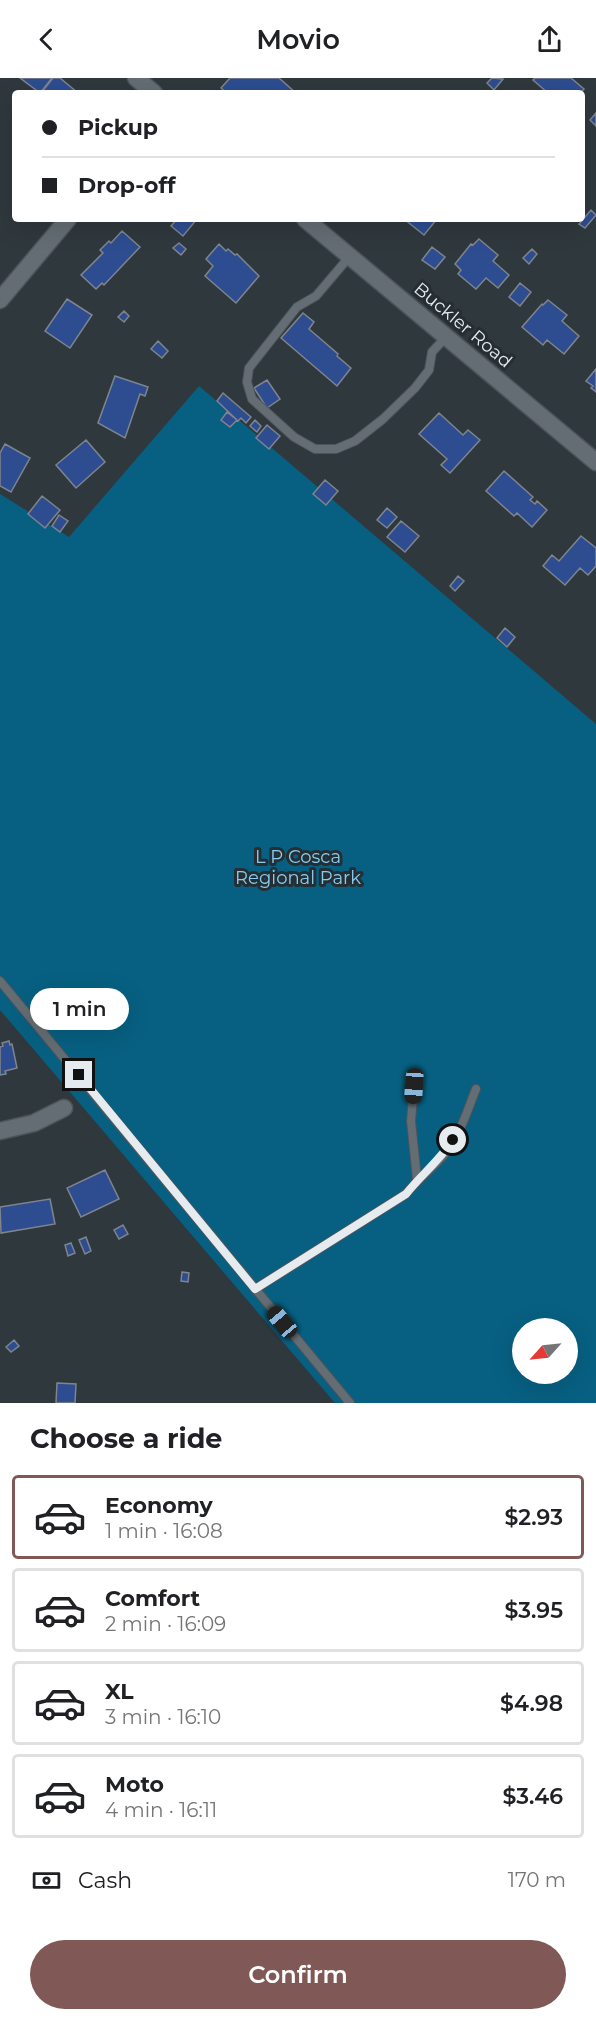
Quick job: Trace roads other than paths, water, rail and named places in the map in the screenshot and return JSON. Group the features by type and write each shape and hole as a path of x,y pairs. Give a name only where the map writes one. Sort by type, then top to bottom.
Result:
{"street":[{"path":"136,78 150,90"},
{"path":"0,300 65,222"},
{"name":"Buckler Road","path":"309,222 596,462"},
{"path":"0,1131 34,1123 64,1108"}],"lane":[{"path":"350,256 316,296 297,307 249,368 247,382 252,399 294,436 315,449 336,449 355,441 383,419 416,387 429,370 432,352 446,337"},
{"path":"0,981 350,1403"},
{"path":"414,1086 411,1121 417,1179"},
{"path":"255,1289 406,1194 417,1179 448,1148 465,1118 476,1089"}],"park label":[{"name":"L P Cosca Regional Park","path":"298,867"}]}
